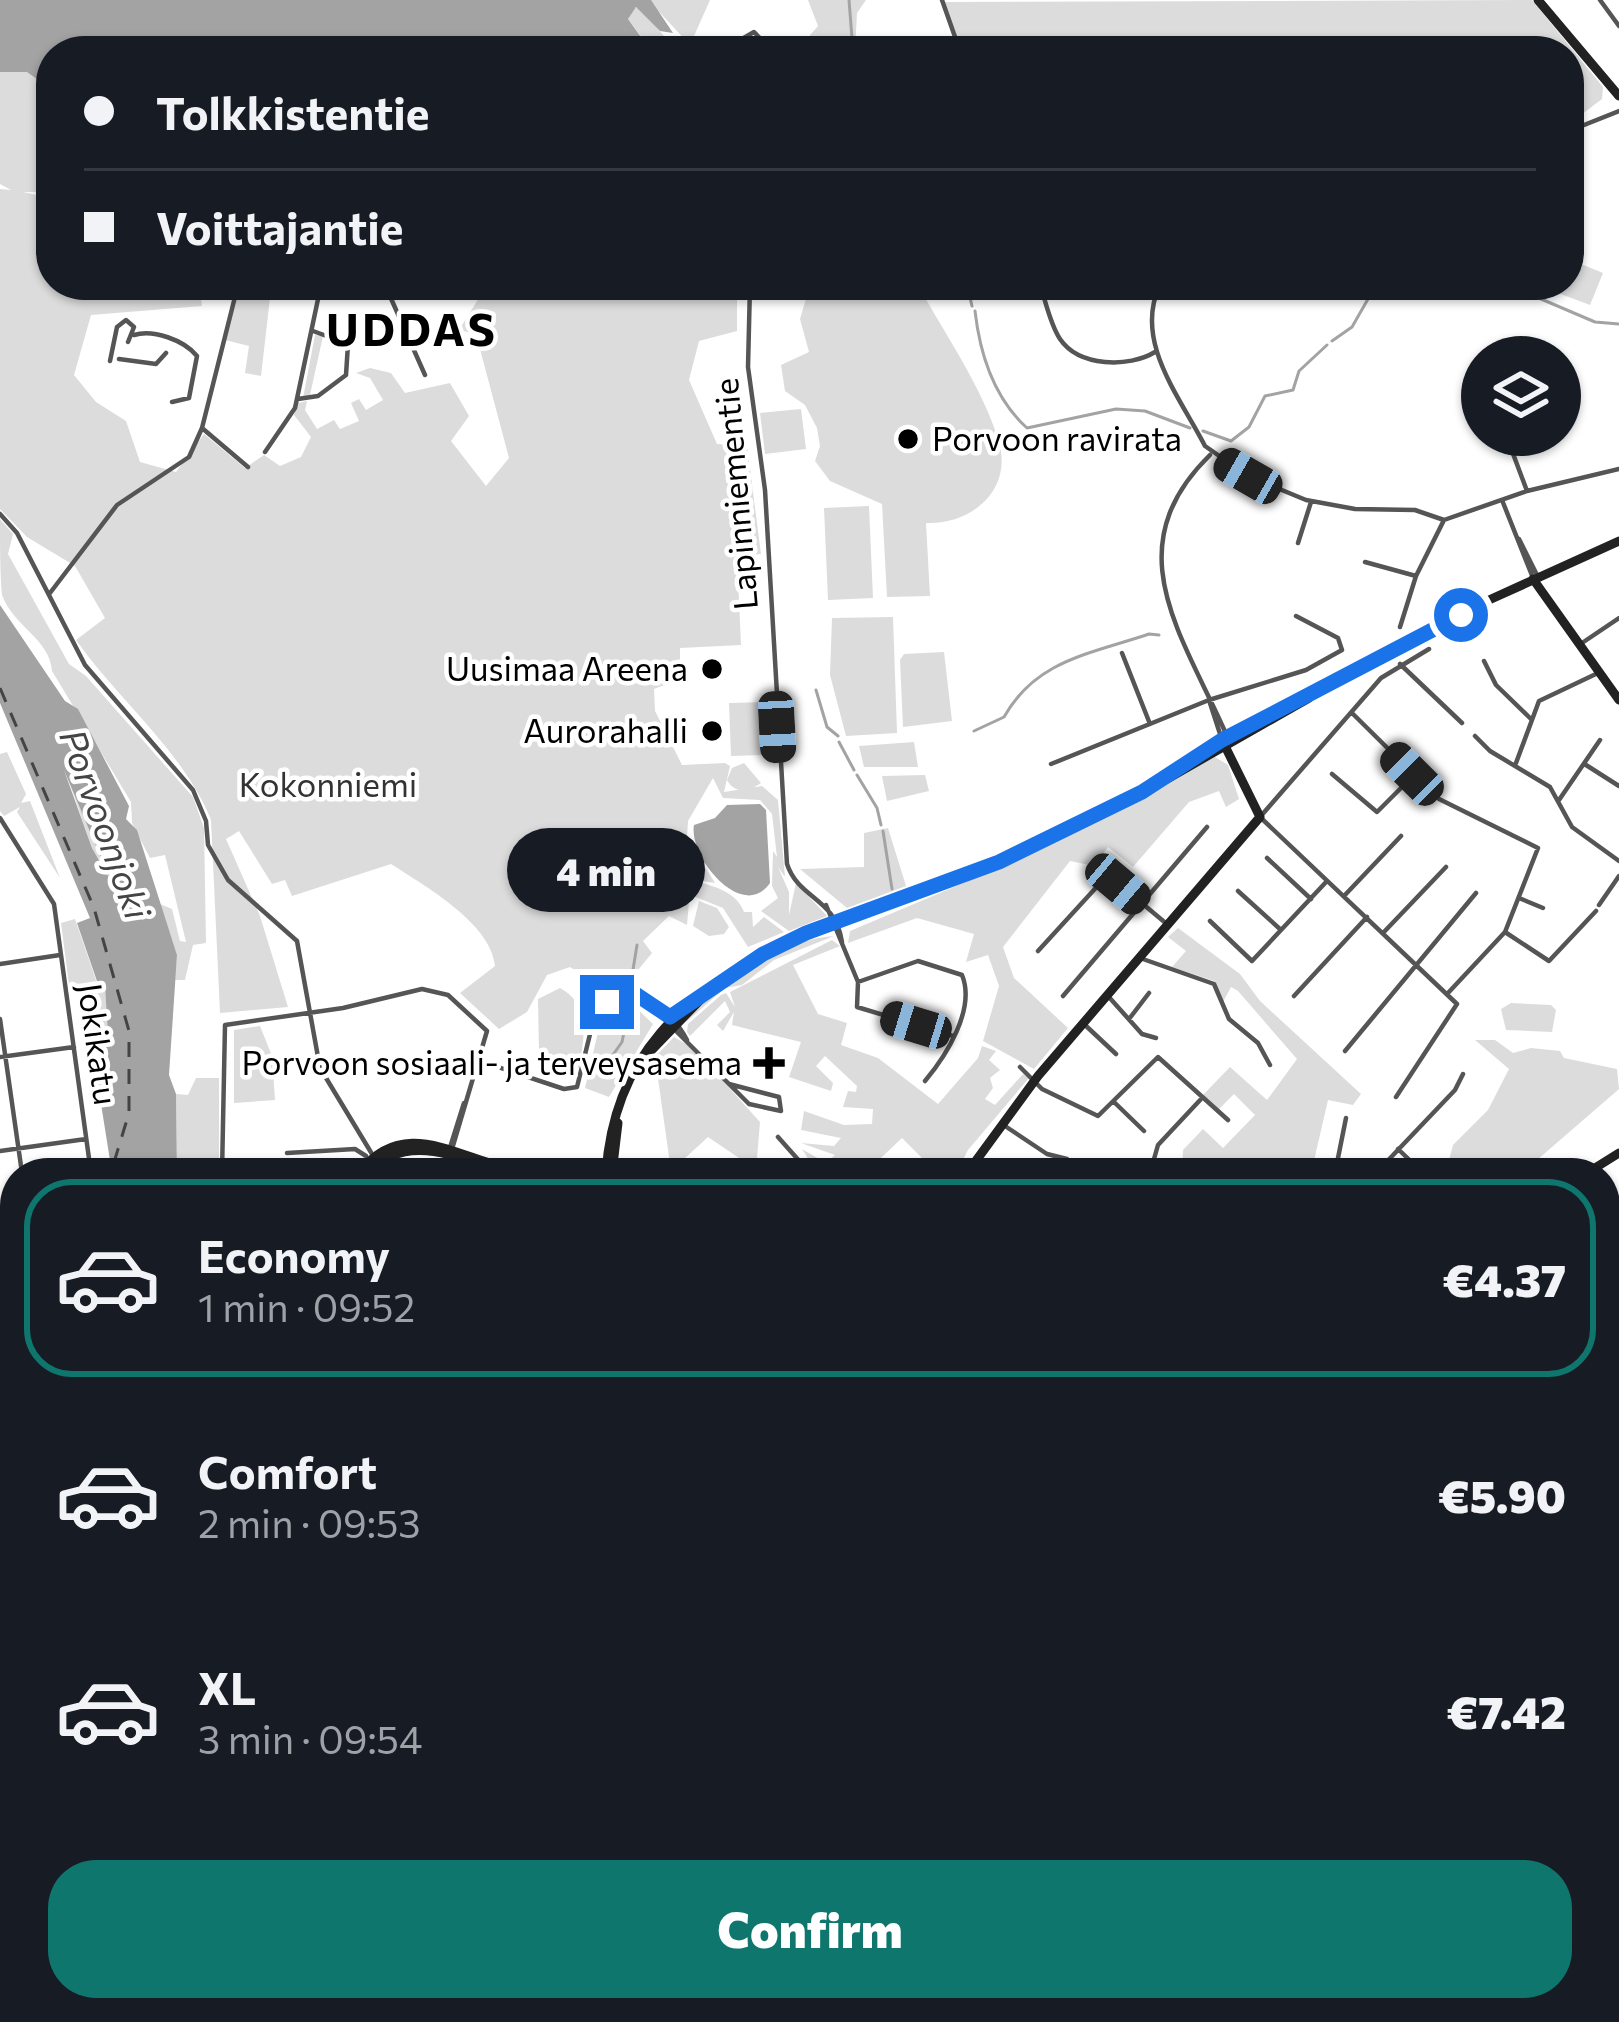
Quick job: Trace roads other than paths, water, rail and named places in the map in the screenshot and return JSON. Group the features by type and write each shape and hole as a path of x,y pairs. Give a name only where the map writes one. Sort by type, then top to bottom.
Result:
{"street":[{"path":"942,0 955,36"},
{"path":"1538,0 1568,36"},
{"path":"1600,0 1619,26"},
{"path":"1584,55 1619,96"},
{"path":"1584,125 1619,111"},
{"path":"50,593 117,505 142,484 178,466 202,428 234,300"},
{"path":"265,452 285,429 298,399 317,300"},
{"path":"392,300 425,375"},
{"name":"Lapinniementie","path":"750,300 748,368 765,490 788,864 794,879 826,905 858,982"},
{"path":"1045,300 1057,333 1074,351 1126,364 1156,352"},
{"path":"1156,300 1150,322 1156,352 1210,454 1262,484 1311,502 1415,510 1444,520 1527,491 1619,469"},
{"path":"110,361 117,327 126,320 134,334"},
{"path":"298,399 325,393 346,375 346,341 310,331"},
{"path":"128,342 134,334 144,332 183,343 197,356 189,398 172,402"},
{"path":"119,359 157,364 166,353"},
{"path":"202,428 248,467"},
{"path":"1210,454 1172,499 1159,545 1160,576 1235,765 1260,817 1456,1001 1396,1097"},
{"path":"1514,456 1527,491"},
{"path":"1502,500 1547,601 1619,700"},
{"path":"1298,543 1311,502"},
{"path":"0,514 17,532 96,681 193,790 206,821 208,845 228,880 292,933 301,949 320,1068 371,1158"},
{"path":"1400,627 1416,576 1444,520"},
{"path":"611,1158 619,1112 638,1064 671,1022 712,988 782,945 999,862 1142,792 1442,628 1619,541 1537,580"},
{"path":"1365,562 1416,576"},
{"path":"1051,764 1209,700 1306,670 1342,650 1338,638 1297,616"},
{"path":"1577,646 1619,618"},
{"path":"977,1158 1034,1081 1352,713 1400,664 1429,650"},
{"path":"1122,653 1150,724"},
{"path":"1484,662 1496,686 1531,719"},
{"path":"1400,664 1462,723"},
{"path":"1516,764 1542,699 1598,673"},
{"path":"1352,713 1439,800 1537,844 1505,932 1448,993"},
{"path":"1475,736 1490,751 1545,782 1570,825 1619,861"},
{"path":"1559,800 1600,740"},
{"path":"1586,765 1619,786"},
{"path":"1332,775 1377,812 1414,775"},
{"name":"Jokikatu","path":"0,818 50,893 89,1158"},
{"path":"1063,996 1207,827"},
{"path":"1344,896 1401,836"},
{"path":"1267,858 1310,898"},
{"path":"1384,933 1446,867"},
{"path":"1505,932 1523,949 1549,962 1598,908 1619,876"},
{"path":"1038,951 1102,880 1118,884 1168,926"},
{"path":"1210,921 1252,961 1327,880"},
{"path":"1238,891 1281,930"},
{"path":"1345,1051 1476,893"},
{"path":"1519,898 1543,908"},
{"path":"1294,996 1367,917"},
{"path":"0,964 62,955"},
{"path":"1140,958 1214,984 1229,1019 1258,1043 1270,1065"},
{"path":"925,1081 949,1052 967,989 960,973 918,961 858,982 859,1009 953,1036"},
{"path":"225,1158 225,1024 313,1013 414,990 440,992 486,1028 480,1061 447,1158"},
{"path":"480,1061 574,1088 583,1077 593,1022 622,990 644,996 671,1022 729,1084 753,1107 781,1111 779,1097 729,1084"},
{"path":"1129,1019 1149,993"},
{"path":"1108,996 1142,1034 1156,1038"},
{"path":"0,1019 20,1158"},
{"path":"1084,1024 1116,1054"},
{"path":"3,1057 74,1047"},
{"path":"1020,1067 1034,1081 1098,1116 1158,1057 1228,1120"},
{"path":"1390,1158 1455,1090 1463,1074"},
{"path":"1154,1158 1158,1145 1202,1098"},
{"path":"1114,1102 1144,1131"},
{"path":"1338,1158 1346,1118"},
{"path":"1000,1124 1047,1154 1063,1158"},
{"path":"778,1137 797,1158"},
{"path":"0,1151 86,1138"},
{"path":"374,1158 413,1142 477,1158"},
{"path":"287,1153 355,1149 370,1158"},
{"path":"1398,1149 1408,1158"},
{"path":"449,1150 468,1158"}],"water":[{"path":"0,0 651,0 673,33 660,31 636,7 628,19 640,36 36,36 36,78 27,72 0,72"},
{"name":"Porvoonjoki","path":"0,605 65,701 78,709 129,806 126,819 137,830 177,955 169,1075 176,1094 177,1158 110,1158 95,1066 101,1065 108,1035 105,987 99,987 77,923 90,918 0,703","holes":["64,770 110,879 92,848"]},
{"path":"760,804 766,810 770,883 758,893 732,890 719,881 699,853 694,825 715,818 727,805"}],"waterway":[{"path":"849,0 852,36"},
{"path":"971,300 972,306"},
{"path":"1332,341 1352,327 1367,300"},
{"path":"1543,300 1595,322 1619,324"},
{"path":"975,311 990,375 1027,428 1116,409 1145,411 1190,428"},
{"path":"1203,431 1231,441 1249,427 1265,396 1293,390 1299,371 1327,345"},
{"path":"974,731 1004,717 1017,698 1048,671 1086,654 1159,635"},
{"path":"816,690 827,727 838,736"},
{"path":"839,742 854,770"},
{"path":"857,775 877,808 881,825"},
{"path":"883,831 892,889"},
{"path":"631,982 637,945"},
{"path":"602,1060 610,1059 622,1042 630,1003"}],"place":[{"name":"Porvoon ravirata","path":"908,439"},
{"name":"Uusimaa Areena","path":"712,669"},
{"name":"Aurorahalli","path":"712,731"},
{"name":"Porvoon sosiaali- ja terveysasema","path":"769,1063"}],"district":[{"name":"UDDAS","path":"412,330"}],"park label":[{"name":"Kokonniemi","path":"328,785"}]}
